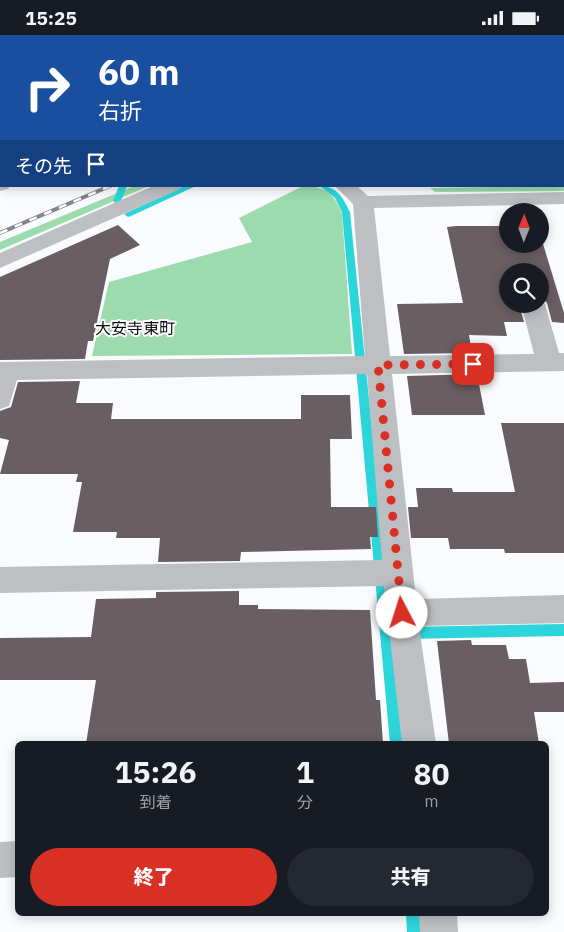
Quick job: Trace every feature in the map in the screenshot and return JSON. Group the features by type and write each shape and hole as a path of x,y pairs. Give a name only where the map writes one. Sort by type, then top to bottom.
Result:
{"street":[{"path":"0,261 168,187"},
{"path":"347,187 374,201 564,197"},
{"path":"374,201 411,187"},
{"path":"374,201 366,366 387,573 404,627 419,741"},
{"path":"0,399 4,371 556,363 537,313"},
{"path":"0,580 387,573"},
{"path":"404,627 564,609"},
{"path":"0,860 15,859"},
{"path":"438,916 439,932"}],"green space":[{"path":"132,187 147,187 0,250 0,242"},
{"path":"301,187 318,187 332,196 342,213 352,354 92,356 109,282 252,242 239,218"},
{"path":"564,187 564,191 435,192 430,188"}],"building":[{"path":"118,225 140,245 110,259 93,341 88,341 85,359 0,360 0,277"},
{"path":"499,226 499,253 546,253 549,263 499,263 499,313 522,313 524,322 504,322 507,336 469,335 472,353 404,354 397,304 463,303 447,227"},
{"path":"549,264 564,313 564,323 552,322 549,311"},
{"path":"477,374 485,415 412,415 407,376"},
{"path":"80,381 76,403 113,403 111,419 301,419 301,395 350,395 352,439 330,439 331,507 376,507 378,537 370,537 371,549 241,552 240,561 158,562 160,538 116,538 117,532 73,532 82,482 76,482 78,474 0,474 9,440 0,438 0,411 11,407 18,382"},
{"path":"501,423 564,423 564,553 505,553 504,549 450,549 448,538 411,538 408,507 418,507 416,488 452,488 453,492 515,492"},
{"path":"239,591 239,605 258,605 258,609 370,610 376,700 380,700 383,741 86,741 96,680 0,680 0,638 91,637 96,599 156,598 156,592"},
{"path":"471,640 472,645 506,645 509,659 526,659 530,683 564,682 564,712 534,712 539,741 449,741 437,641"}],"waterway":[{"path":"117,201 123,187"},
{"path":"128,214 190,187"},
{"path":"325,187 338,197 346,212 397,741"},
{"path":"406,633 564,630"},
{"path":"414,916 415,932"}],"railway":[{"path":"0,233 108,187"}],"district":[{"name":"大安寺東町","path":"135,328"}],"route":[{"path":"402,613 378,365 473,364"}]}
